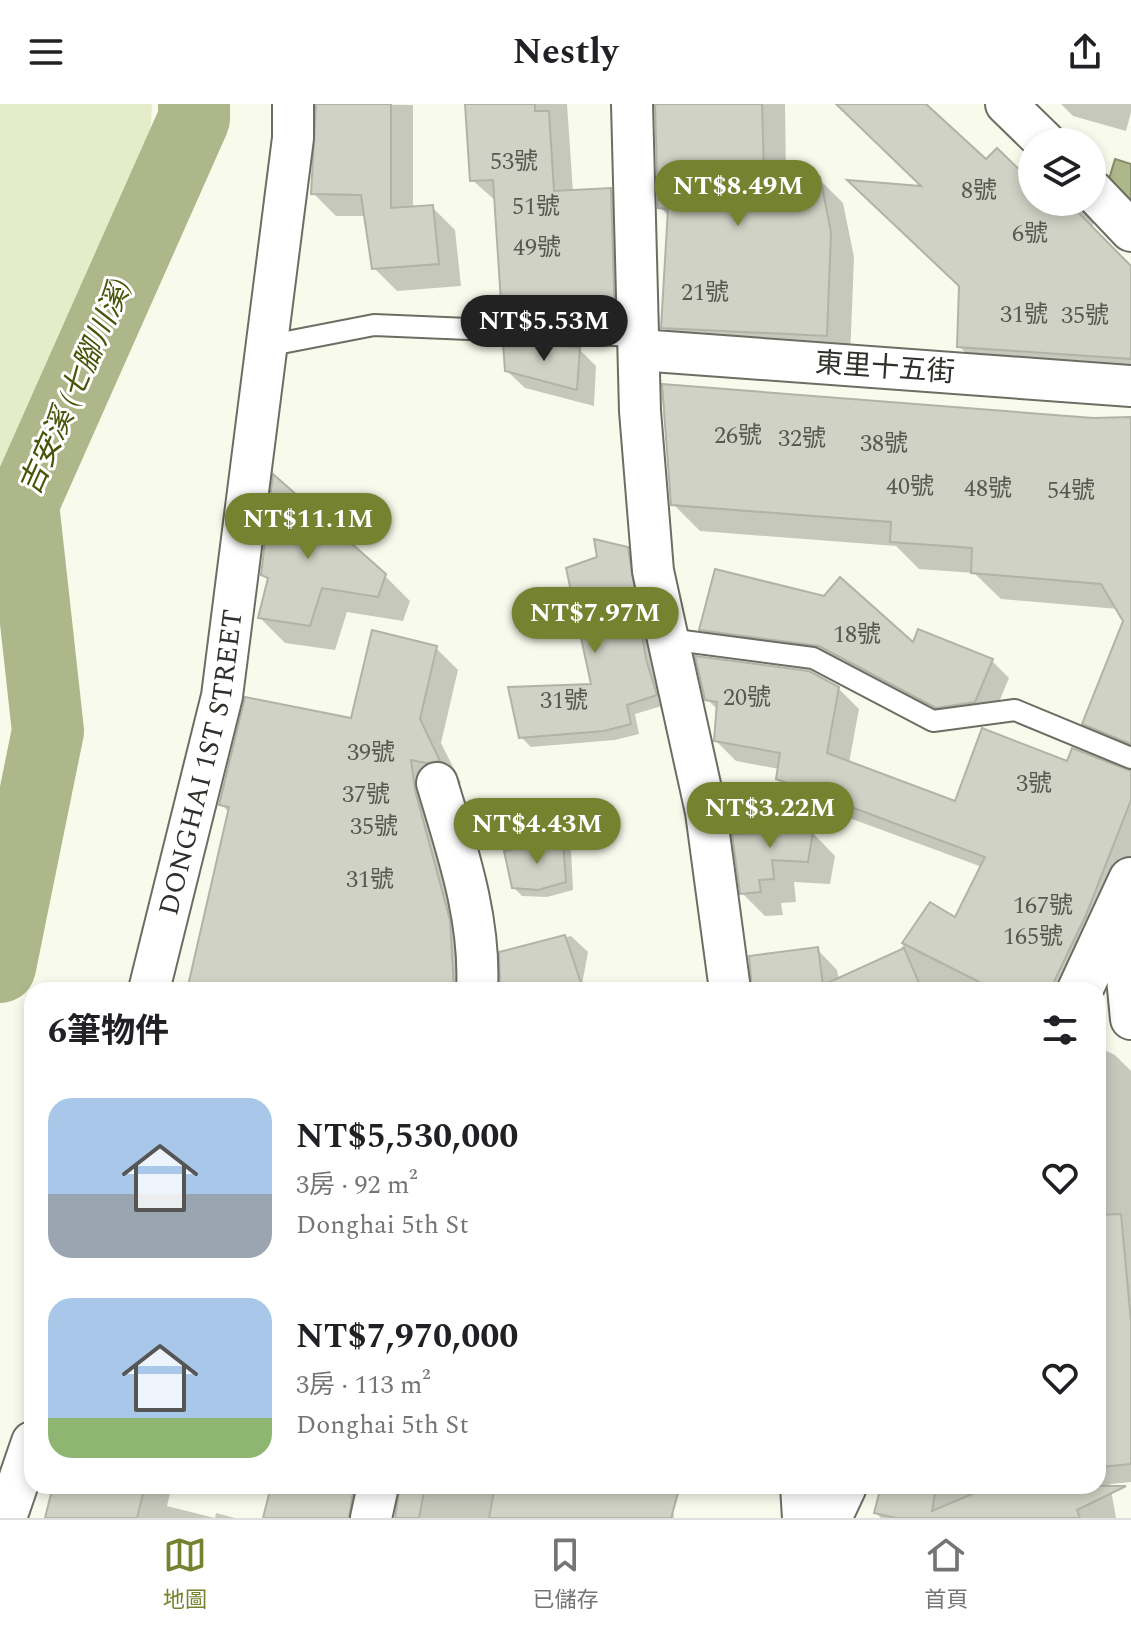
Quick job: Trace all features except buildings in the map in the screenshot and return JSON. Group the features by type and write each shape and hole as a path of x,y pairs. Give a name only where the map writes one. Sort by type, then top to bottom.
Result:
{"street":[{"name":"DONGHAI 1ST STREET","path":"151,982 222,696 293,138 293,104"},
{"path":"632,104 638,343 653,571 706,812 729,982"},
{"path":"1006,104 1031,128"},
{"path":"1106,205 1131,231"},
{"name":"東里十五街","path":"638,343 1131,386"},
{"path":"437,783 464,875 479,957 477,982"},
{"path":"1084,982 1126,893"},
{"path":"1126,893 1131,1019"},
{"path":"6,1518 24,1465"},
{"path":"371,1518 376,1494"},
{"path":"802,1494 803,1518"},
{"path":"829,1518 840,1494"}],"lane":[{"path":"266,346 374,325 638,343"},
{"path":"668,639 813,658 933,721 1015,710 1131,758"}],"shaded area":[{"path":"0,104 152,104 150,138 0,468"},
{"path":"1115,159 1131,164 1131,212 1106,189"}],"waterway":[{"name":"吉安溪 (七腳川溪)","path":"0,967 48,731 23,504 194,119 194,104"}]}
